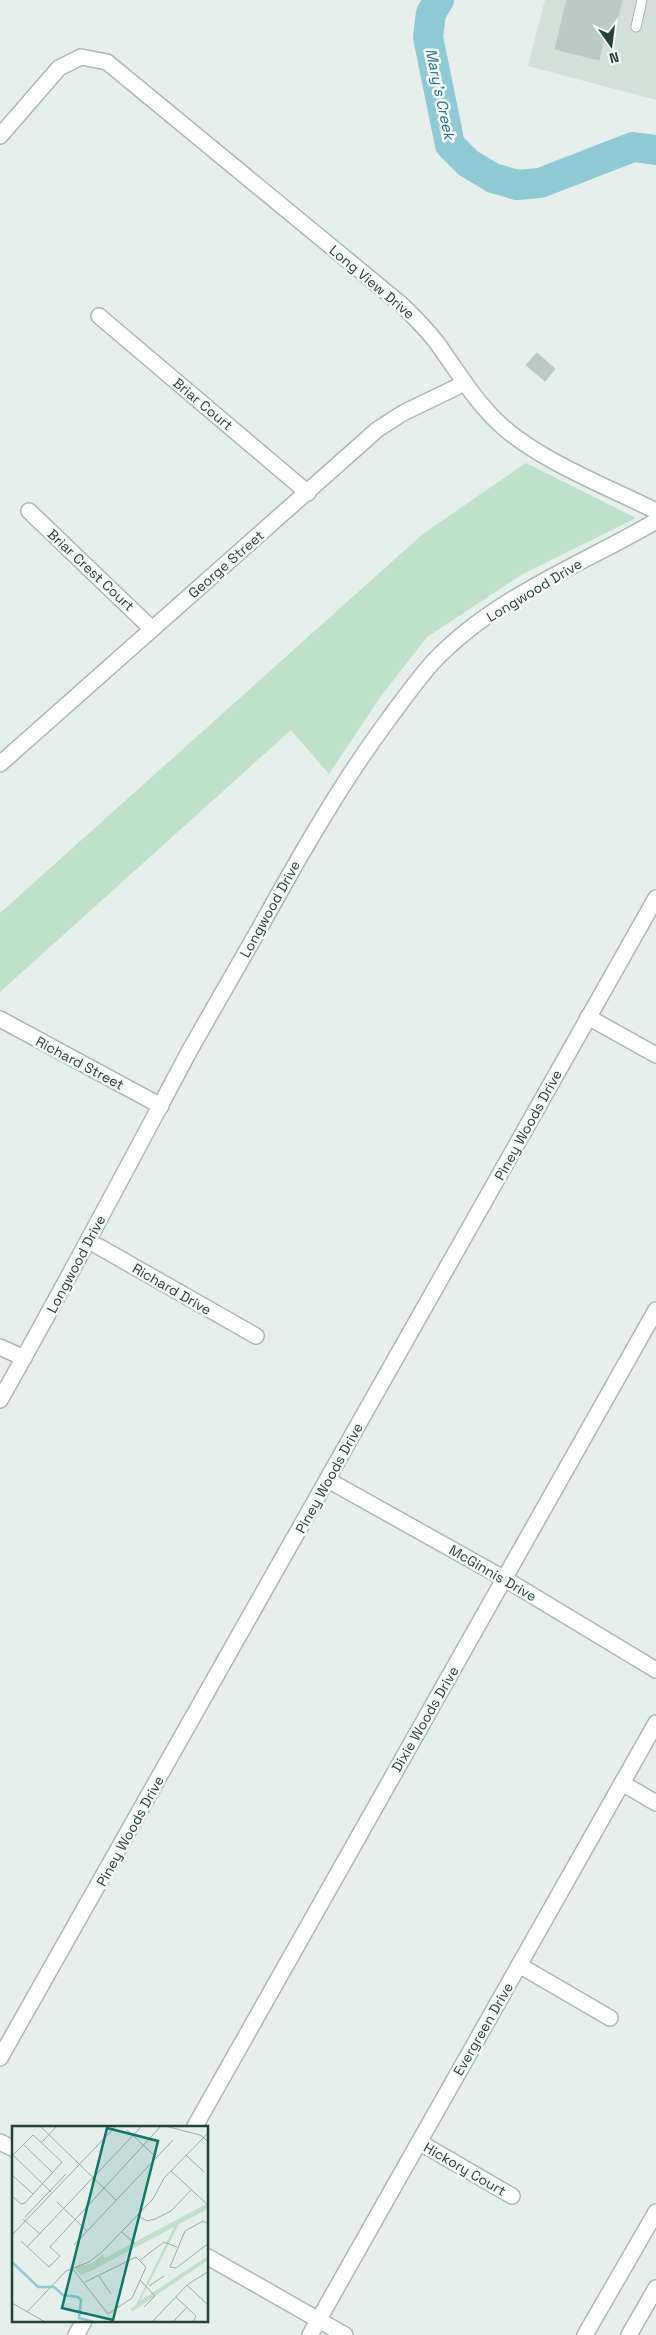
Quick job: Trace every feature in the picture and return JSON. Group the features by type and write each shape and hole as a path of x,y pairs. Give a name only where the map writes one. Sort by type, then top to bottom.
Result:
{"street":[{"name":"Long View Drive","path":"0,136 59,68 80,57 107,62 402,305 435,340 465,383 504,427 527,445 656,512"},
{"name":"Briar Court","path":"99,316 308,493"},
{"name":"George Street","path":"0,764 378,429 403,413 465,383"},
{"name":"Briar Crest Court","path":"29,511 152,628"},
{"name":"Longwood Drive","path":"0,1400 289,874 335,797 366,750 434,662 497,610 532,588 615,545 656,521"},
{"name":"Piney Woods Drive","path":"0,2058 656,898"},
{"path":"588,1018 656,1055"},
{"name":"Richard Street","path":"0,1019 160,1106"},
{"name":"Richard Drive","path":"89,1241 256,1336"},
{"name":"Dixie Woods Drive","path":"195,2126 656,1310"},
{"path":"0,1347 24,1358"},
{"name":"McGinnis Drive","path":"328,1480 505,1579 656,1670"},
{"name":"Evergreen Drive","path":"310,2335 656,1723"},
{"path":"622,1783 656,1803"},
{"path":"519,1966 610,2018"},
{"path":"0,2142 12,2149"},
{"name":"Hickory Court","path":"419,2142 512,2196"},
{"path":"585,2335 656,2212"},
{"path":"209,2258 345,2335"},
{"path":"629,2335 656,2288"},
{"path":"76,2335 83,2322"}],"lane":[{"path":"636,27 642,0"}],"shaded area":[{"path":"545,0 656,0 656,100 528,66"}],"green space":[{"path":"526,463 636,518 521,575 427,637 381,696 329,774 291,730 0,992 0,913 424,533"}],"building":[{"path":"567,0 622,0 612,40 604,38 599,60 555,49"},
{"path":"537,353 555,369 545,381 526,365"}],"waterway":[{"name":"Mary's Creek","path":"439,0 431,13 428,37 450,145 468,163 493,178 517,185 540,183 633,147 656,150"}]}
